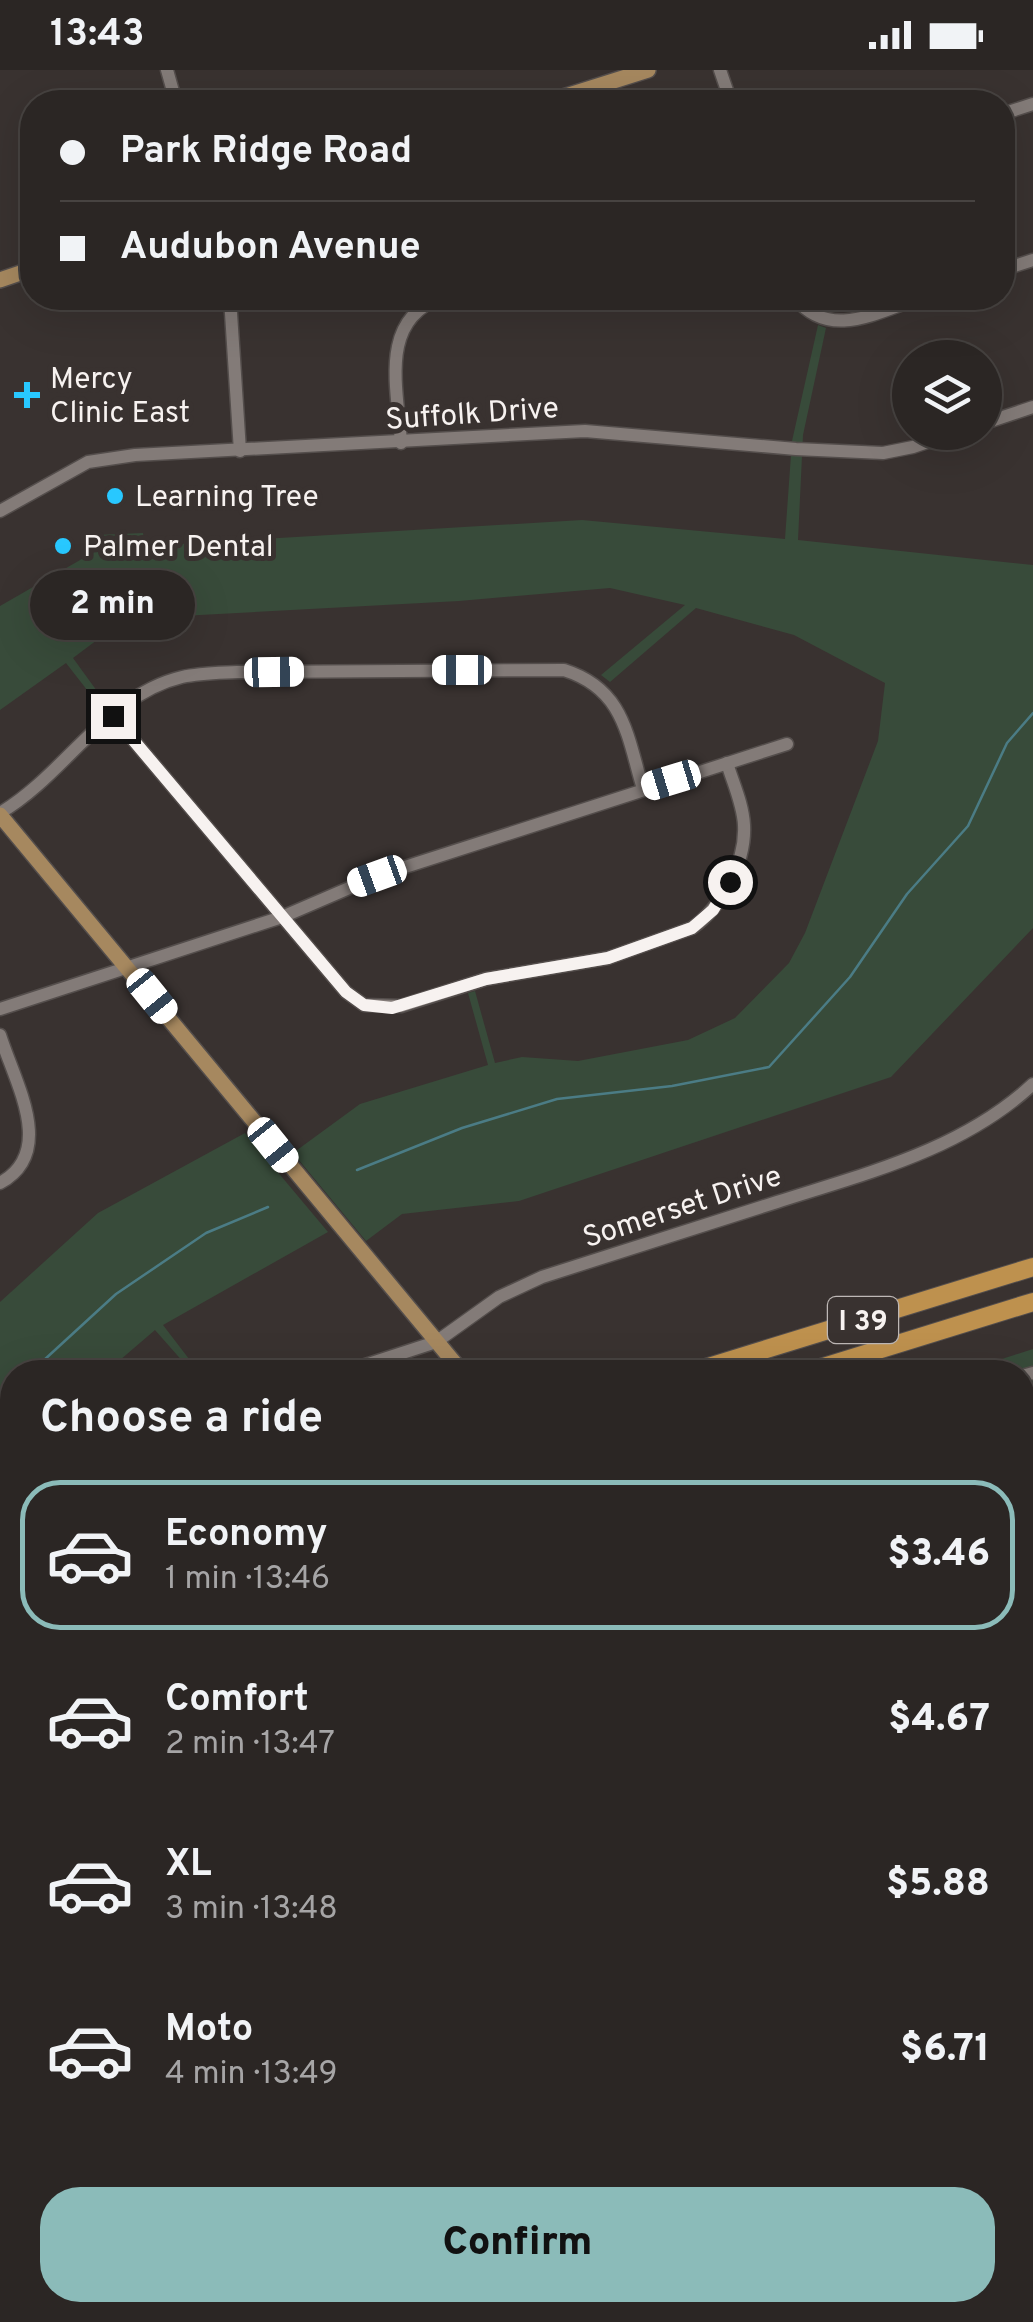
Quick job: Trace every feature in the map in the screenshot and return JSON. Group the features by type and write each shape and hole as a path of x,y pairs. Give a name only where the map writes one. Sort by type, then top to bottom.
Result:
{"highway":[{"name":"I 39","path":"731,1360 1033,1268"},
{"name":"I 39","path":"846,1360 1033,1302"}],"main road":[{"path":"585,90 648,70"},
{"path":"0,814 452,1360"}],"street":[{"path":"168,73 185,70"},
{"path":"231,310 240,450"},
{"path":"402,443 397,366 401,330 417,310"},
{"path":"807,310 812,315 844,321 880,310"},
{"path":"1002,417 1033,407"},
{"name":"Suffolk Drive","path":"0,511 95,460 240,450 586,431 796,449 898,450"},
{"path":"0,814 113,716 154,687 184,676 208,673 564,670 586,677 612,700 643,789"},
{"path":"113,716 351,998 374,1007 401,1006 486,979 608,958 692,928 720,898 742,849 744,817 727,763"},
{"path":"0,1009 282,917 377,876 787,744"},
{"path":"0,1035 29,1126 30,1144 24,1164 0,1184"},
{"name":"Somerset Drive","path":"381,1360 436,1342 518,1286 920,1155 981,1124 1033,1084"}],"green space":[{"path":"818,325 826,328 803,435 798,540 1033,565 1033,928 891,1077 519,1201 402,1214 366,1241 293,1153 360,1104 488,1065 468,993 475,991 495,1063 522,1057 578,1061 688,1040 735,1018 789,963 805,933 878,741 885,683 794,635 696,608 610,682 601,675 685,605 610,588 459,601 125,619 73,658 110,709 105,713 66,663 0,710 0,606 101,548 96,535 143,533 145,546 582,520 785,539 792,441"},
{"path":"245,1133 328,1232 163,1325 190,1360 181,1360 155,1330 120,1360 0,1360 0,1302 98,1213"},
{"path":"1033,1349 1033,1360 999,1360"}],"waterway":[{"path":"357,1170 462,1128 557,1099 672,1086 769,1067 850,977 907,894 968,826 1007,743 1033,713"},
{"path":"44,1360 116,1294 206,1233 268,1207"}],"place":[{"name":"Mercy Clinic East","path":"27,395"},
{"name":"Learning Tree","path":"115,496"},
{"name":"Palmer Dental","path":"63,546"}],"route":[{"path":"113,716 351,998 364,1005 392,1008 486,979 579,965 669,938 704,920 730,882"}]}
